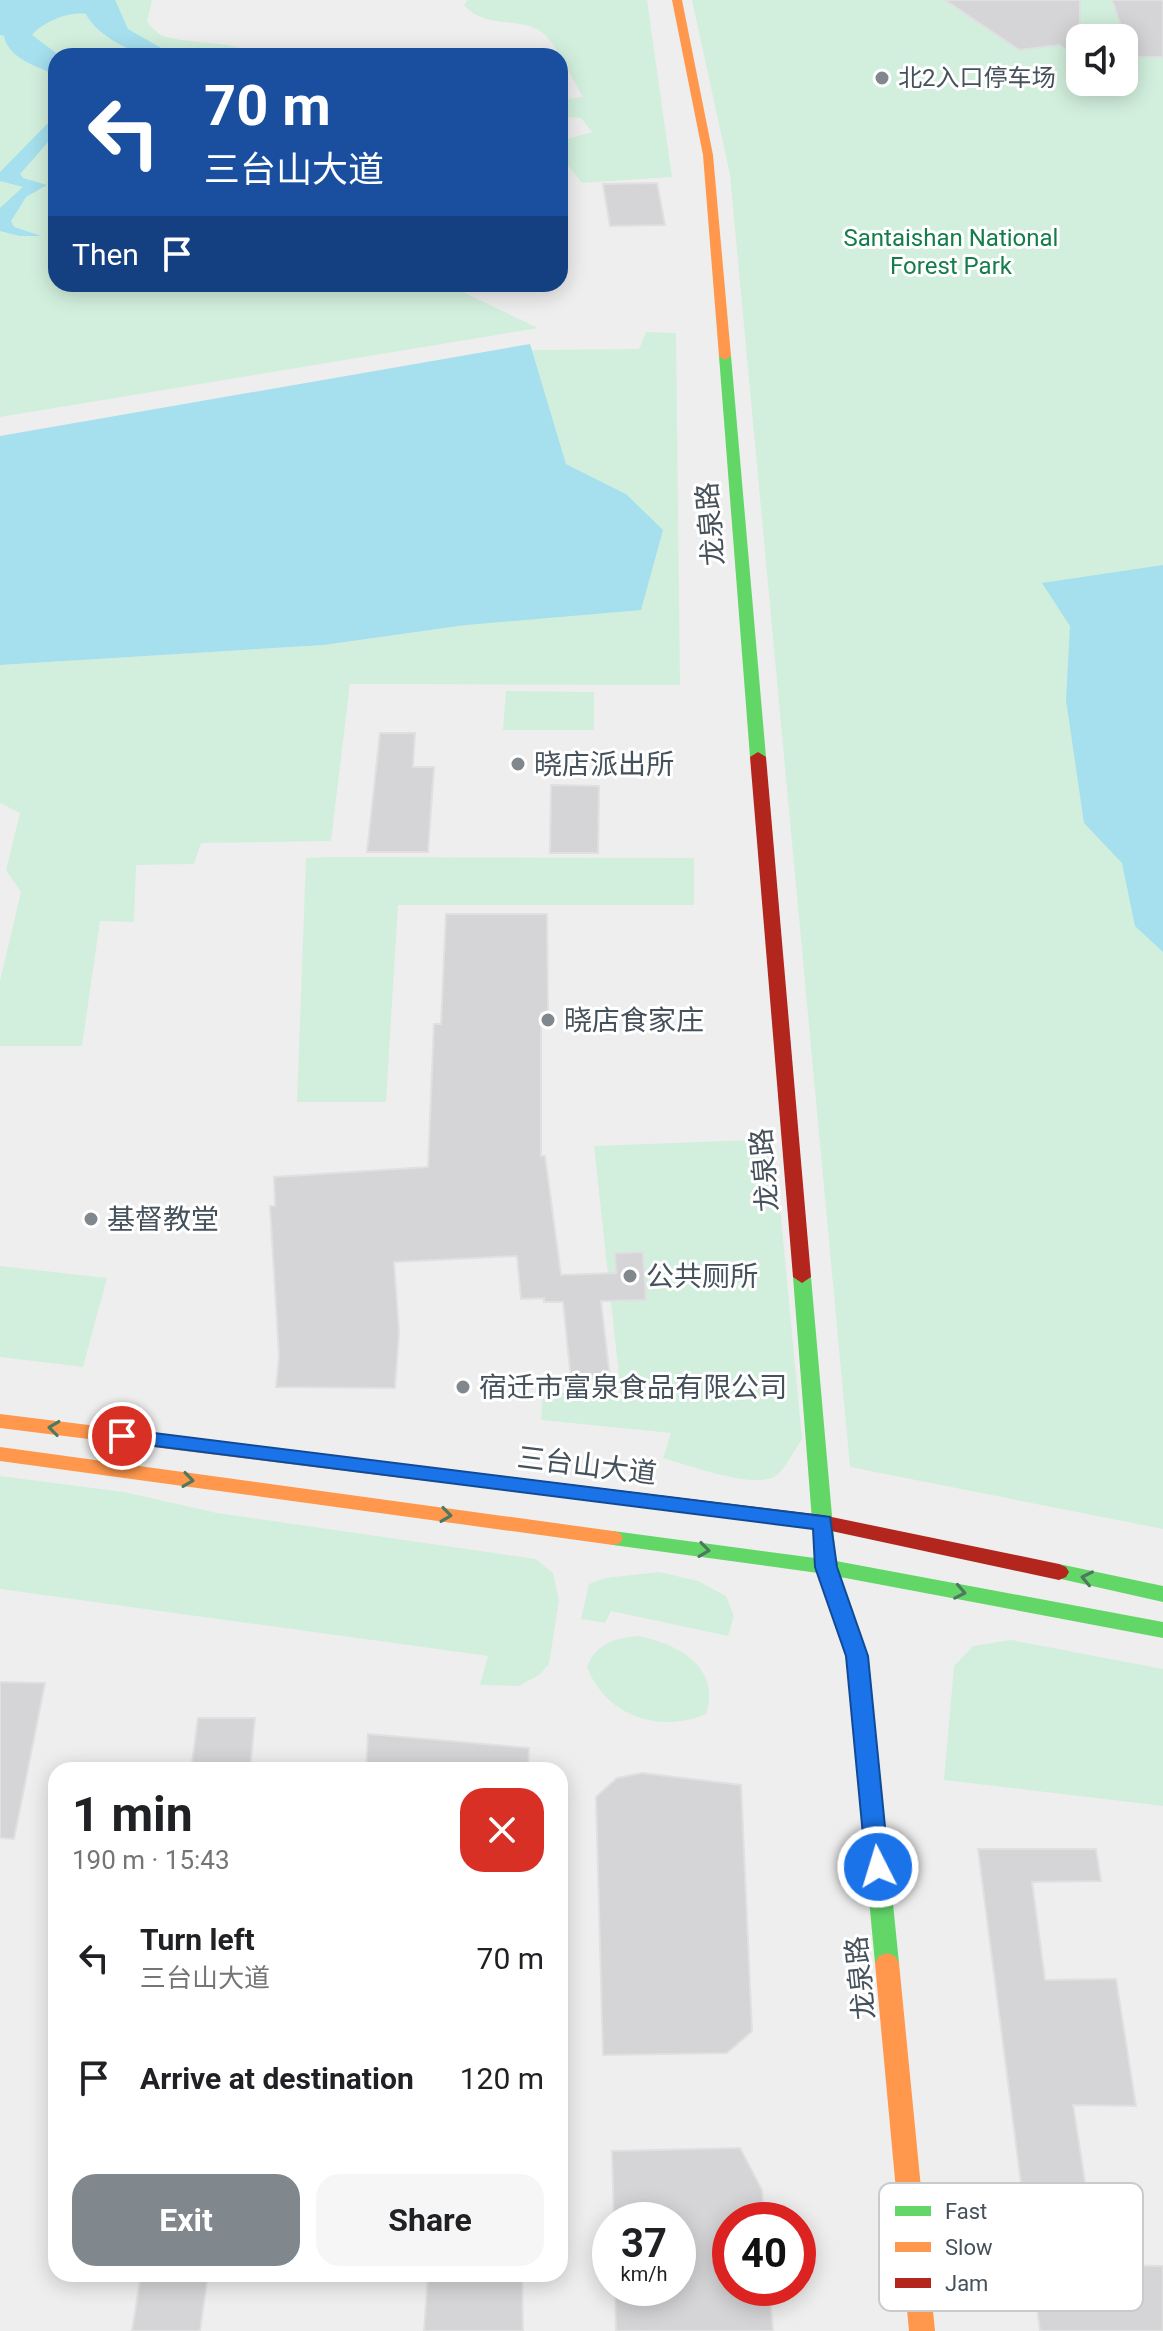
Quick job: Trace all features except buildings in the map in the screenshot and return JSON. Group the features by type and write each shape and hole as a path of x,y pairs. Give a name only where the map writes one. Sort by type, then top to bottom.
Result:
{"street":[{"name":"龙泉路","path":"677,0 708,155 826,1567 857,1656 908,2183"},
{"name":"三台山大道","path":"0,1421 822,1522 1163,1594"},
{"path":"0,1454 826,1567 1163,1630"},
{"name":"龙泉路","path":"920,2311 922,2331"}],"green space":[{"path":"0,0 152,0 147,22 161,35 240,48 48,48 48,292 463,292 538,328 0,417"},
{"path":"468,0 647,0 672,177 582,183 568,166 568,139 592,132 581,118 568,117 568,99 583,97 568,70 568,48 555,48 535,28 483,18 464,5"},
{"name":"Santaishan National Forest Park","path":"692,0 1163,0 1163,1529 850,1467 730,175"},
{"path":"646,332 676,333 680,685 350,684 331,841 201,843 194,864 136,865 134,922 100,921 82,1046 0,1046 0,981 21,892 6,870 20,813 0,803 0,665 324,645 466,625 626,494 566,464 531,350 639,349"},
{"path":"506,691 594,692 594,730 503,730"},
{"path":"306,858 694,858 694,905 398,905 386,1102 297,1102"},
{"path":"753,1140 774,1143 802,1439 784,1468 768,1479 739,1478 663,1458 671,1433 541,1420 543,1393 621,1394 594,1146"},
{"path":"0,1266 107,1278 83,1367 0,1357"},
{"path":"0,1476 124,1492 217,1513 536,1559 553,1573 559,1600 549,1664 539,1675 519,1686 480,1685 488,1656 0,1589"},
{"path":"659,1572 698,1581 726,1596 734,1616 728,1636 611,1611 605,1623 581,1619 589,1584 605,1578"},
{"path":"639,1636 668,1645 693,1660 707,1683 709,1697 706,1714 688,1720 653,1721 621,1709 607,1698 587,1667 591,1659 607,1643"},
{"path":"1011,1640 1163,1669 1163,1806 944,1780 954,1666 973,1646"}],"water":[{"path":"0,0 115,0 128,29 161,48 127,48 104,34 86,14 72,14 49,22 32,35 49,48 48,72 17,56 4,36 0,35"},
{"path":"48,123 48,142 20,174 23,178 47,185 26,197 11,221 14,227 41,236 20,236 0,231 0,208 23,187 0,181 0,172"},
{"path":"530,344 566,464 626,494 663,530 641,610 466,625 324,645 0,665 0,436"},
{"path":"1163,565 1163,952 1135,926 1122,863 1084,823 1066,700 1070,626 1042,583"}],"traffic: fast":[{"path":"725,356 758,757"},
{"path":"802,1277 826,1567 857,1656 887,1963"},
{"path":"613,1538 826,1567 1163,1630"},
{"path":"1059,1572 1163,1594"}],"traffic: slow":[{"path":"677,0 708,155 725,356"},
{"path":"0,1421 435,1475"},
{"path":"0,1454 613,1538"},
{"path":"887,1963 908,2183"},
{"path":"920,2311 922,2331"}],"traffic: jam":[{"path":"758,757 802,1277"},
{"path":"435,1475 822,1522 1059,1572"}],"place":[{"name":"北2入口停车场","path":"882,78"},
{"name":"晓店派出所","path":"518,764"},
{"name":"晓店食家庄","path":"548,1020"},
{"name":"基督教堂","path":"91,1219"},
{"name":"公共厕所","path":"630,1276"},
{"name":"宿迁市富泉食品有限公司","path":"463,1387"}],"route":[{"path":"122,1436 822,1522 826,1567 857,1656 878,1867"}]}
